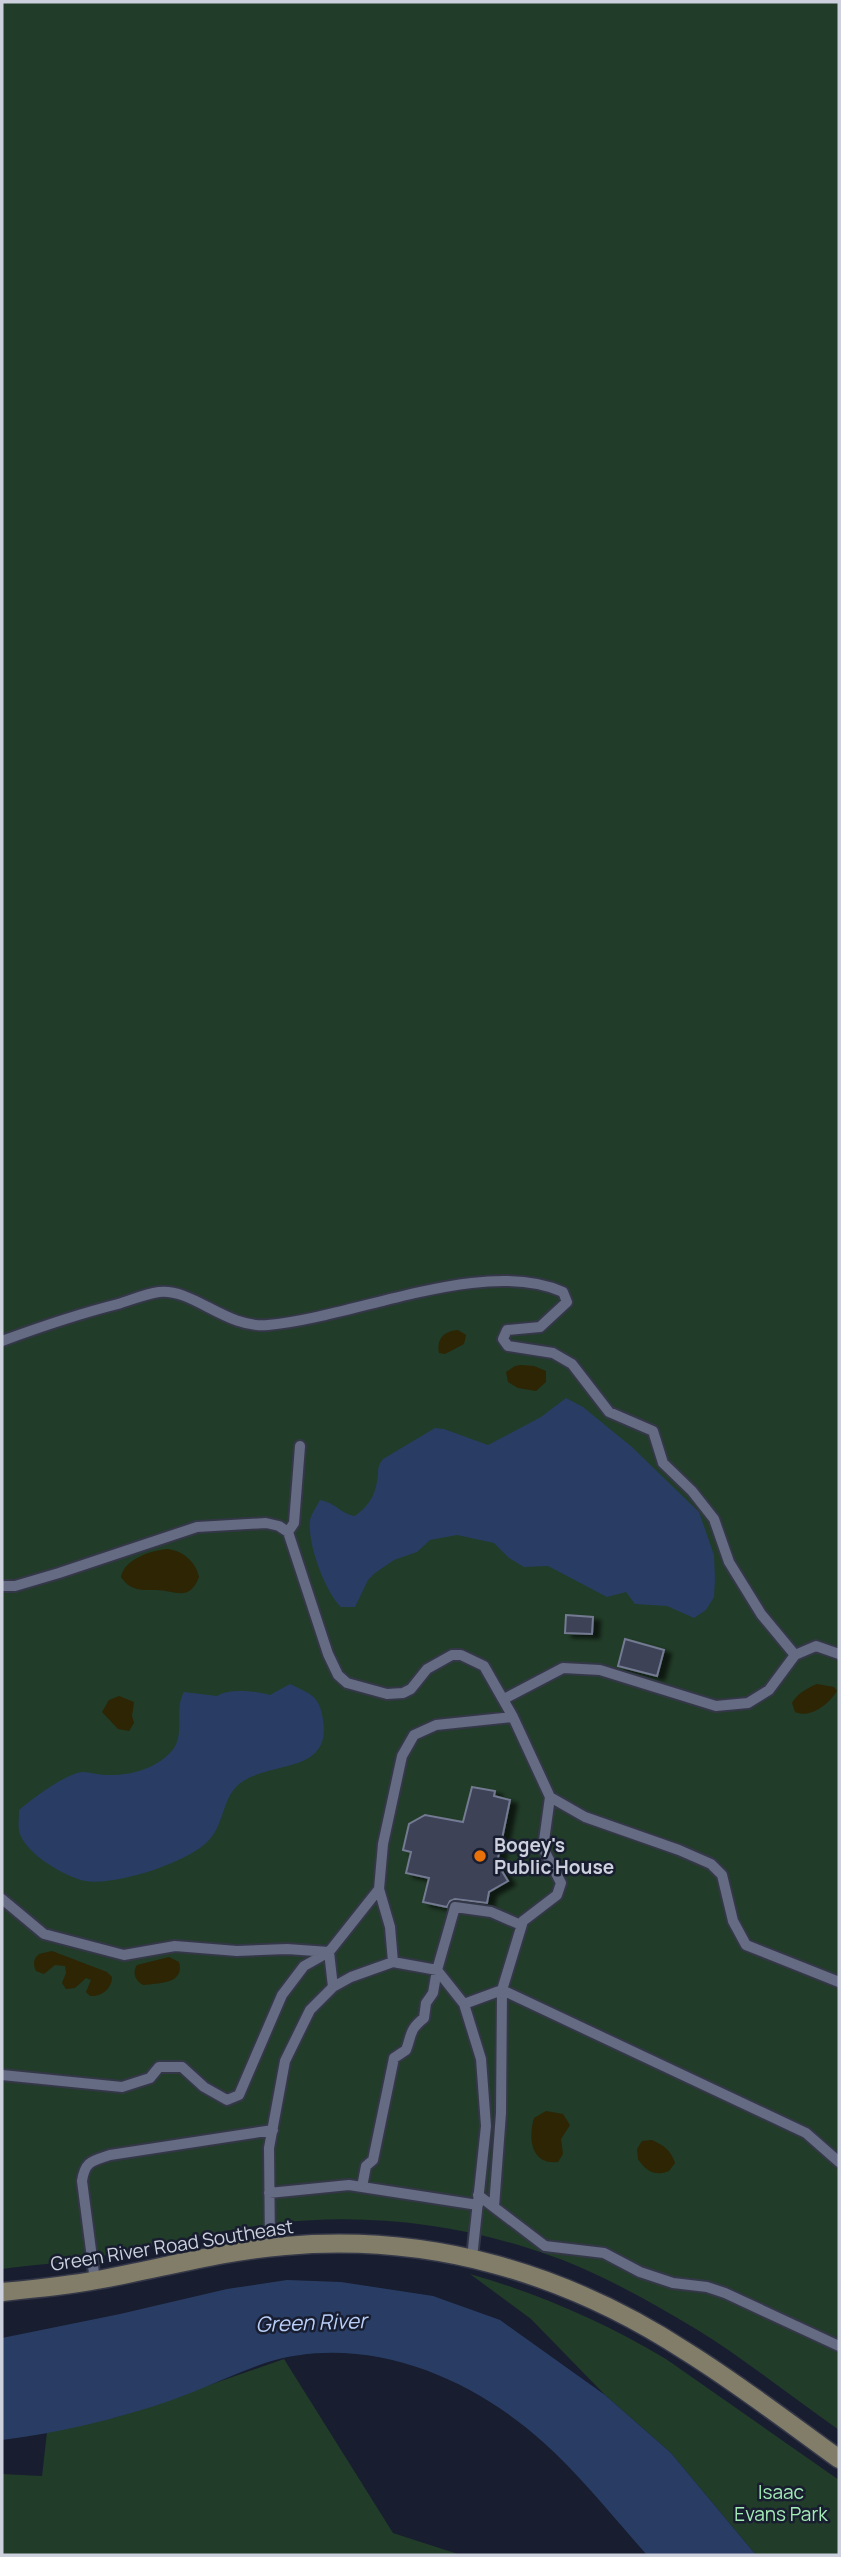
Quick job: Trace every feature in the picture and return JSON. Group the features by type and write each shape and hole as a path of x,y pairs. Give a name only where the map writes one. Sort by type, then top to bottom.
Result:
{"street":[{"name":"Green River Road Southeast","path":"2,2292 95,2281 201,2258 313,2244 378,2244 472,2258 534,2274 614,2309 686,2350 839,2459"}],"lane":[{"path":"2,1341 70,1317 158,1292 174,1292 248,1326 301,1321 454,1286 499,1281 547,1285 564,1292 567,1302 540,1327 508,1330 503,1339 508,1346 553,1353 572,1364 609,1412 653,1432 663,1463 692,1491 713,1519 729,1562 761,1614 795,1655"},
{"path":"288,1532 294,1523 300,1446"},
{"path":"2,1586 15,1586 60,1573 197,1527 266,1523 279,1526 288,1532 328,1654 338,1675 347,1682 387,1693 402,1693 411,1689 427,1669 452,1655 461,1655 484,1666 513,1717 550,1797 542,1848 561,1883 557,1895 523,1921 502,1990 501,2113 494,2207"},
{"path":"503,1699 563,1668 600,1670 716,1706 748,1703 769,1690 795,1655 816,1646 839,1654"},
{"path":"393,1962 390,1927 379,1889 383,1844 402,1756 414,1735 436,1725 513,1717"},
{"path":"550,1797 585,1817 711,1864 722,1875 733,1921 746,1945 839,1982"},
{"path":"2,2075 122,2087 150,2078 159,2067 182,2067 204,2087 228,2100 239,2095 282,1995 304,1966 329,1952 379,1889"},
{"path":"2,1899 44,1934 124,1955 175,1946 237,1951 287,1949 329,1952"},
{"path":"362,2187 366,2166 373,2160 394,2058 406,2050 409,2034 424,2018 426,2003 433,1993 455,1907 491,1912 522,1926"},
{"path":"329,1952 333,1987"},
{"path":"270,2248 269,2148 285,2061 310,2010 333,1987 351,1977 393,1962 437,1970 464,2004 481,2059 486,2126 472,2258"},
{"path":"464,2004 502,1990 806,2133 839,2162"},
{"path":"95,2281 82,2181 84,2169 92,2161 110,2155 273,2130"},
{"path":"269,2193 349,2185 478,2200 494,2207 545,2246 604,2253 640,2272 673,2283 707,2287 725,2293 839,2346"}],"green space":[{"path":"2,2 839,2 839,2430 715,2341 620,2286 540,2252 477,2234 378,2220 312,2220 231,2230 91,2258 2,2269"},
{"name":"Isaac Evans Park","path":"470,2274 546,2300 643,2346 666,2359 839,2480 839,2555 756,2555 671,2453 605,2395 531,2319"},
{"path":"284,2359 393,2533 461,2555 2,2555 2,2474 42,2476 47,2432 117,2417"}],"sand":[{"path":"458,1330 466,1335 464,1344 445,1354 439,1353 440,1339 449,1332"},
{"path":"521,1365 546,1371 546,1382 536,1391 518,1388 508,1382 506,1372"},
{"path":"168,1549 184,1555 195,1567 199,1577 186,1593 136,1589 121,1577 133,1560 154,1551"},
{"path":"817,1684 834,1687 837,1691 829,1701 813,1712 795,1712 792,1703 794,1700"},
{"path":"119,1696 134,1702 134,1723 129,1731 118,1729 102,1712 109,1700"},
{"path":"52,1951 107,1972 112,1977 110,1985 105,1991 94,1996 86,1992 91,1980 86,1978 75,1988 66,1989 62,1983 66,1973 65,1966 55,1965 44,1974 36,1971 34,1962 37,1956"},
{"path":"169,1957 179,1962 180,1969 174,1978 163,1983 143,1985 136,1979 137,1965"},
{"path":"546,2111 563,2114 570,2125 561,2139 563,2154 558,2162 542,2159 537,2155 532,2142 534,2118"},
{"path":"652,2140 669,2151 675,2163 669,2171 651,2172 638,2159 637,2149 642,2141"}],"water":[{"path":"566,1398 583,1407 632,1447 699,1512 714,1555 714,1597 706,1610 694,1618 667,1606 635,1604 626,1592 607,1597 548,1566 524,1567 509,1558 494,1543 457,1535 430,1540 417,1552 394,1560 368,1580 355,1607 341,1607 323,1579 311,1541 310,1520 320,1500 355,1516 372,1497 383,1459 435,1428 488,1445 541,1417"},
{"path":"290,1684 309,1693 320,1706 323,1738 317,1750 307,1759 250,1777 238,1785 228,1798 216,1830 205,1844 194,1852 148,1872 98,1882 67,1875 46,1863 22,1839 19,1810 40,1793 76,1773 131,1773 156,1764 170,1753 178,1739 184,1692 217,1696 243,1691 270,1695"},
{"name":"Green River","path":"287,2280 341,2282 433,2296 500,2320 605,2395 671,2453 756,2555 647,2555 570,2469 514,2418 483,2397 449,2380 414,2366 377,2357 340,2353 302,2355 265,2363 184,2396 130,2413 66,2429 2,2440 2,2338 227,2289"}],"building":[{"path":"566,1615 593,1617 592,1634 565,1633"},
{"path":"625,1639 664,1650 657,1676 618,1666"},
{"path":"472,1787 495,1791 494,1796 510,1800 497,1863 508,1881 489,1892 487,1903 455,1899 450,1901 447,1907 423,1902 429,1878 406,1873 411,1852 403,1850 409,1824 425,1815 463,1822"}],"place":[{"name":"Bogey's Public House","path":"480,1856"}]}
